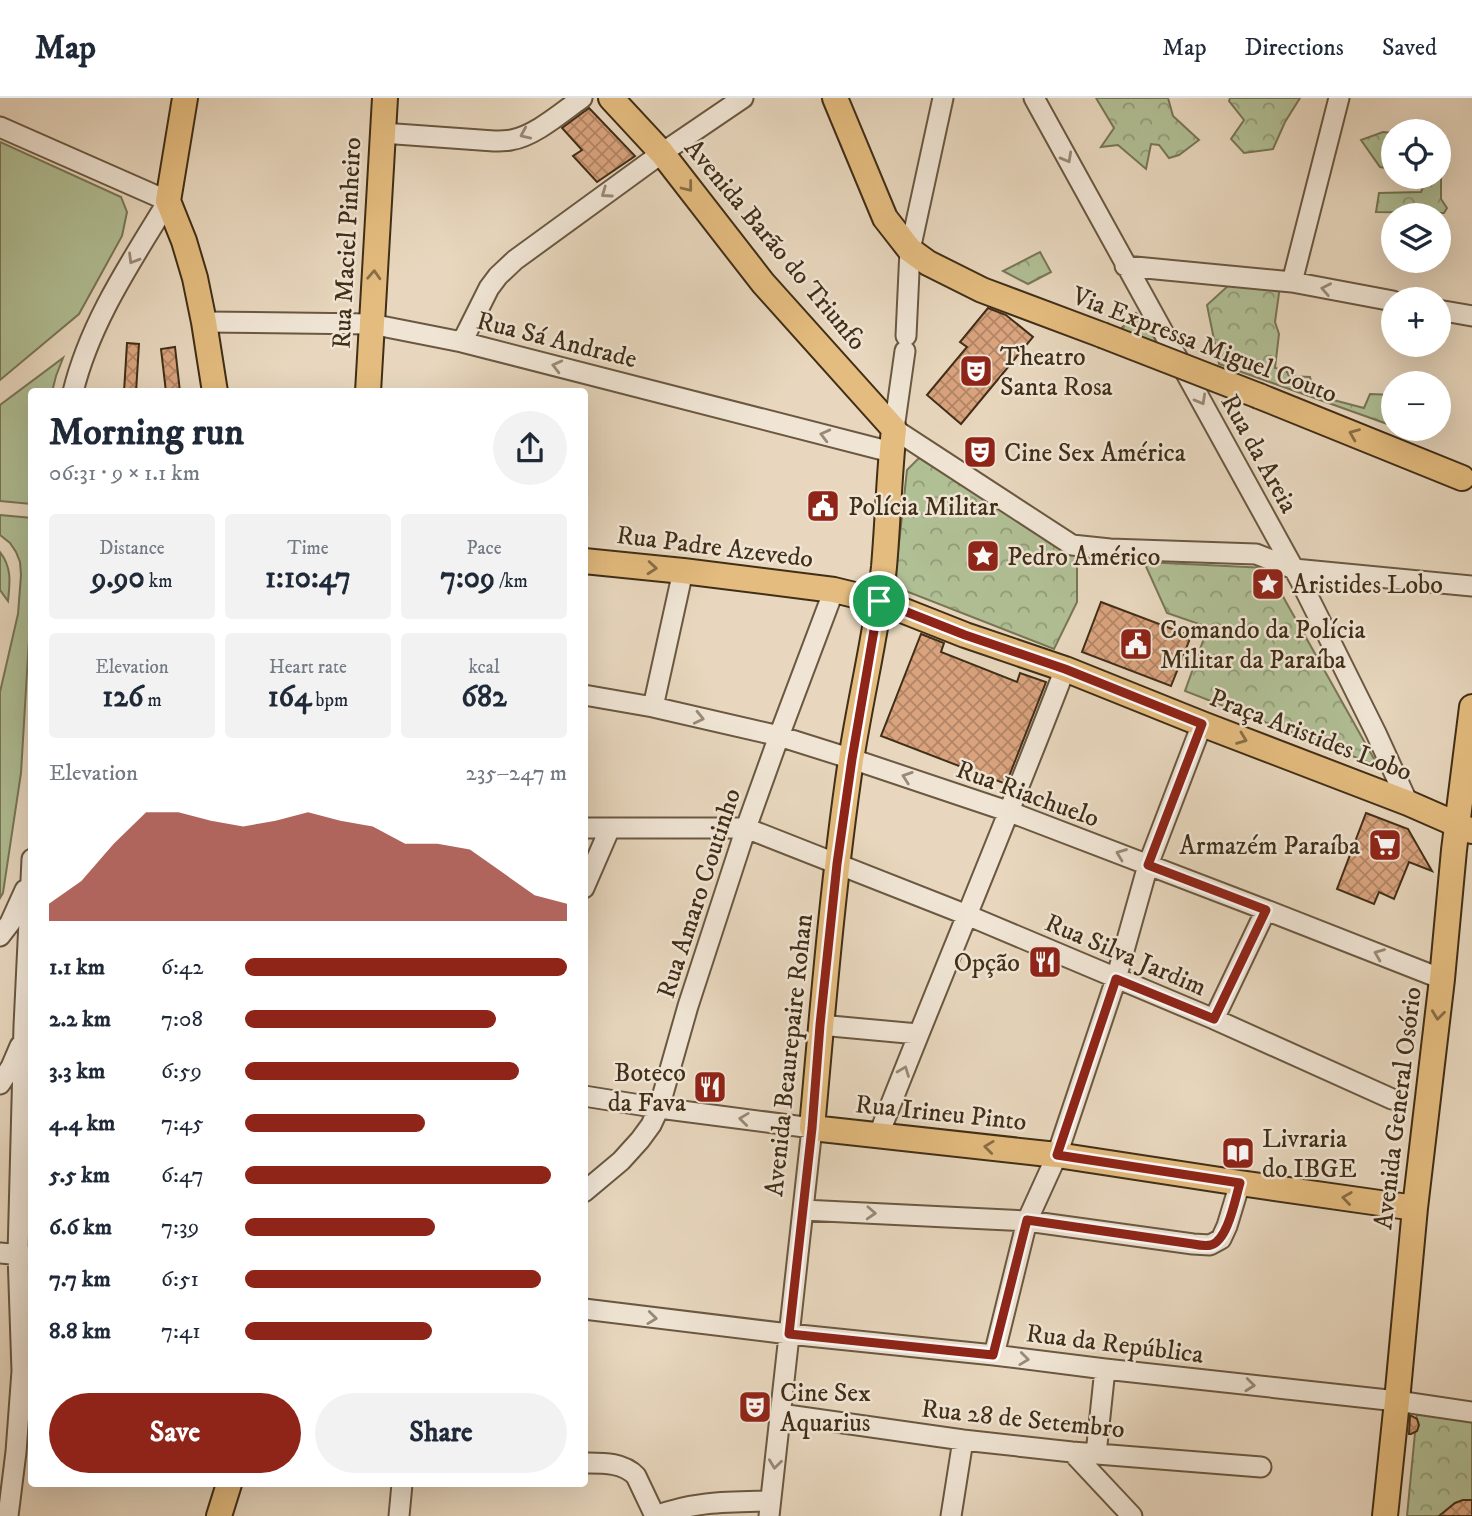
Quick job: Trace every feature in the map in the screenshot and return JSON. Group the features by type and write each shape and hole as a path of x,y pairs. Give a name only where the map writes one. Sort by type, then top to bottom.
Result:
{"main road":[{"path":"185,98 168,201 195,278 214,388"},
{"name":"Rua Maciel Pinheiro","path":"368,388 385,98"},
{"name":"Avenida Barão do Triunfo","path":"611,98 662,153 763,283 893,440"},
{"path":"835,98 885,218 919,256"},
{"name":"Via Expressa Miguel Couto","path":"919,256 982,290 1259,396 1462,478"},
{"name":"Avenida Beaurepaire Rohan","path":"812,1128 837,864 884,566 893,440"},
{"name":"Rua Padre Azevedo","path":"588,561 683,570 834,590 879,601 965,635 1065,669"},
{"name":"Praça Aristides Lobo","path":"1065,669 1408,803 1465,828"},
{"name":"Avenida General Osório","path":"1385,1516 1415,1208 1442,979 1465,828 1472,707"},
{"name":"Rua Irineu Pinto","path":"812,1128 1057,1155 1415,1208"},
{"path":"219,1516 228,1487"}],"street":[{"path":"382,133 510,140 540,127 582,98"},
{"path":"462,342 489,288 515,260 743,98"},
{"path":"893,440 943,98"},
{"name":"Rua da Areia","path":"1034,98 1294,569 1408,803"},
{"path":"1292,282 1339,98"},
{"path":"0,127 168,201 96,324 74,388"},
{"path":"1125,265 1292,282 1381,299"},
{"path":"1451,312 1472,316"},
{"name":"Rua Sá Andrade","path":"204,322 371,324 462,342 893,440 1072,545 1110,549 1255,554 1294,569 1472,586"},
{"path":"653,707 683,570"},
{"name":"Rua Amaro Coutinho","path":"588,1189 621,1161 640,1140 659,1108 688,1006 746,828 834,590"},
{"path":"879,1134 1065,669"},
{"name":"Rua Riachuelo","path":"588,696 653,707 779,736 852,759 1010,812 1442,979"},
{"path":"993,1355 1027,1220 1057,1155 1116,979 1148,865 1202,724"},
{"path":"588,828 746,828"},
{"path":"588,879 610,828"},
{"name":"Rua Silva Jardim","path":"746,828 967,915 1214,1019 1392,1099"},
{"path":"0,936 10,923 28,884"},
{"path":"1214,1019 1266,910"},
{"path":"8,1516 22,1371 16,1254 28,955"},
{"path":"820,1025 918,1034"},
{"path":"0,1084 26,1030"},
{"name":"Rua Irineu Pinto","path":"588,1097 812,1128"},
{"name":"Avenida Beaurepaire Rohan","path":"769,1509 812,1128"},
{"path":"803,1210 1027,1220 1210,1245 1221,1238 1227,1226 1240,1183"},
{"name":"Rua da República","path":"588,1309 1397,1401 1472,1412"},
{"path":"1096,1454 1105,1369"},
{"name":"Rua 28 de Setembro","path":"780,1414 963,1440 1072,1452 1261,1467"},
{"path":"951,1516 963,1440"},
{"path":"1072,1452 1132,1516"},
{"path":"588,1463 622,1466 631,1471 655,1516 695,1504 769,1509"},
{"path":"399,1516 402,1487"}],"green space":[{"path":"1096,98 1168,98 1173,116 1199,140 1179,155 1169,158 1159,145 1151,144 1146,169 1118,145 1101,147 1114,128"},
{"path":"1230,98 1300,98 1273,149 1244,153 1231,139 1244,120 1229,101"},
{"path":"1381,133 1381,167 1380,167 1361,140"},
{"path":"0,142 121,197 127,212 122,236 79,314 0,380"},
{"path":"1422,189 1441,189 1444,203 1381,203 1381,212 1376,212 1379,193 1421,192"},
{"path":"1040,252 1051,272 1028,284 1003,271"},
{"path":"1229,285 1280,286 1275,322 1279,334 1275,368 1286,370 1289,376 1310,377 1314,395 1364,408 1370,394 1381,394 1381,422 1219,364 1207,305"},
{"path":"1136,313 1161,336 1153,349 1117,333"},
{"path":"63,358 53,388 28,388 28,504 0,501 0,405"},
{"path":"919,458 1077,557 1077,602 1054,649 903,590 897,580 896,571 907,470"},
{"path":"0,515 28,518 28,655 21,773 3,893 0,898 0,692 18,614 21,575 16,552 0,535"},
{"path":"0,552 8,569 8,601 0,590"},
{"path":"1144,562 1267,568 1378,766 1185,691 1208,627 1167,613"},
{"path":"1417,1412 1472,1419 1472,1516 1407,1516"}],"building":[{"path":"589,108 635,156 597,182 573,156 582,150 562,128"},
{"name":"Theatro Santa Rosa","path":"988,308 1006,315 1033,337 961,424 927,395 967,347 960,342"},
{"path":"127,343 139,344 136,388 124,388"},
{"path":"175,347 180,388 166,388 161,349"},
{"name":"Comando da Polícia Militar da Paraíba","path":"1101,602 1191,636 1171,686 1082,652"},
{"path":"921,634 944,643 941,652 1017,682 1020,673 1046,682 1006,784 881,736"},
{"name":"Armazém Paraíba","path":"1366,813 1408,829 1432,871 1409,862 1394,899 1379,892 1374,904 1337,889"},
{"path":"1410,1415 1417,1419 1419,1425 1417,1431 1409,1434"},
{"path":"1472,1500 1472,1516 1439,1516 1455,1503"}],"place":[{"name":"Theatro Santa Rosa","path":"976,371"},
{"name":"Cine Sex América","path":"980,452"},
{"name":"Polícia Militar","path":"823,506"},
{"name":"Pedro Américo","path":"983,556"},
{"name":"Aristides Lobo","path":"1268,584"},
{"name":"Comando da Polícia Militar da Paraíba","path":"1136,644"},
{"name":"Armazém Paraíba","path":"1385,845"},
{"name":"Opção","path":"1045,962"},
{"name":"Boteco da Fava","path":"710,1087"},
{"name":"Livraria do IBGE","path":"1238,1153"},
{"name":"Cine Sex Aquarius","path":"755,1407"}],"route":[{"path":"879,601 965,635 1065,669 1202,724 1148,865 1266,910 1214,1019 1116,979 1057,1155 1240,1183 1221,1238 1210,1245 1193,1244 1027,1220 993,1355 789,1334 837,864 879,601"}]}
